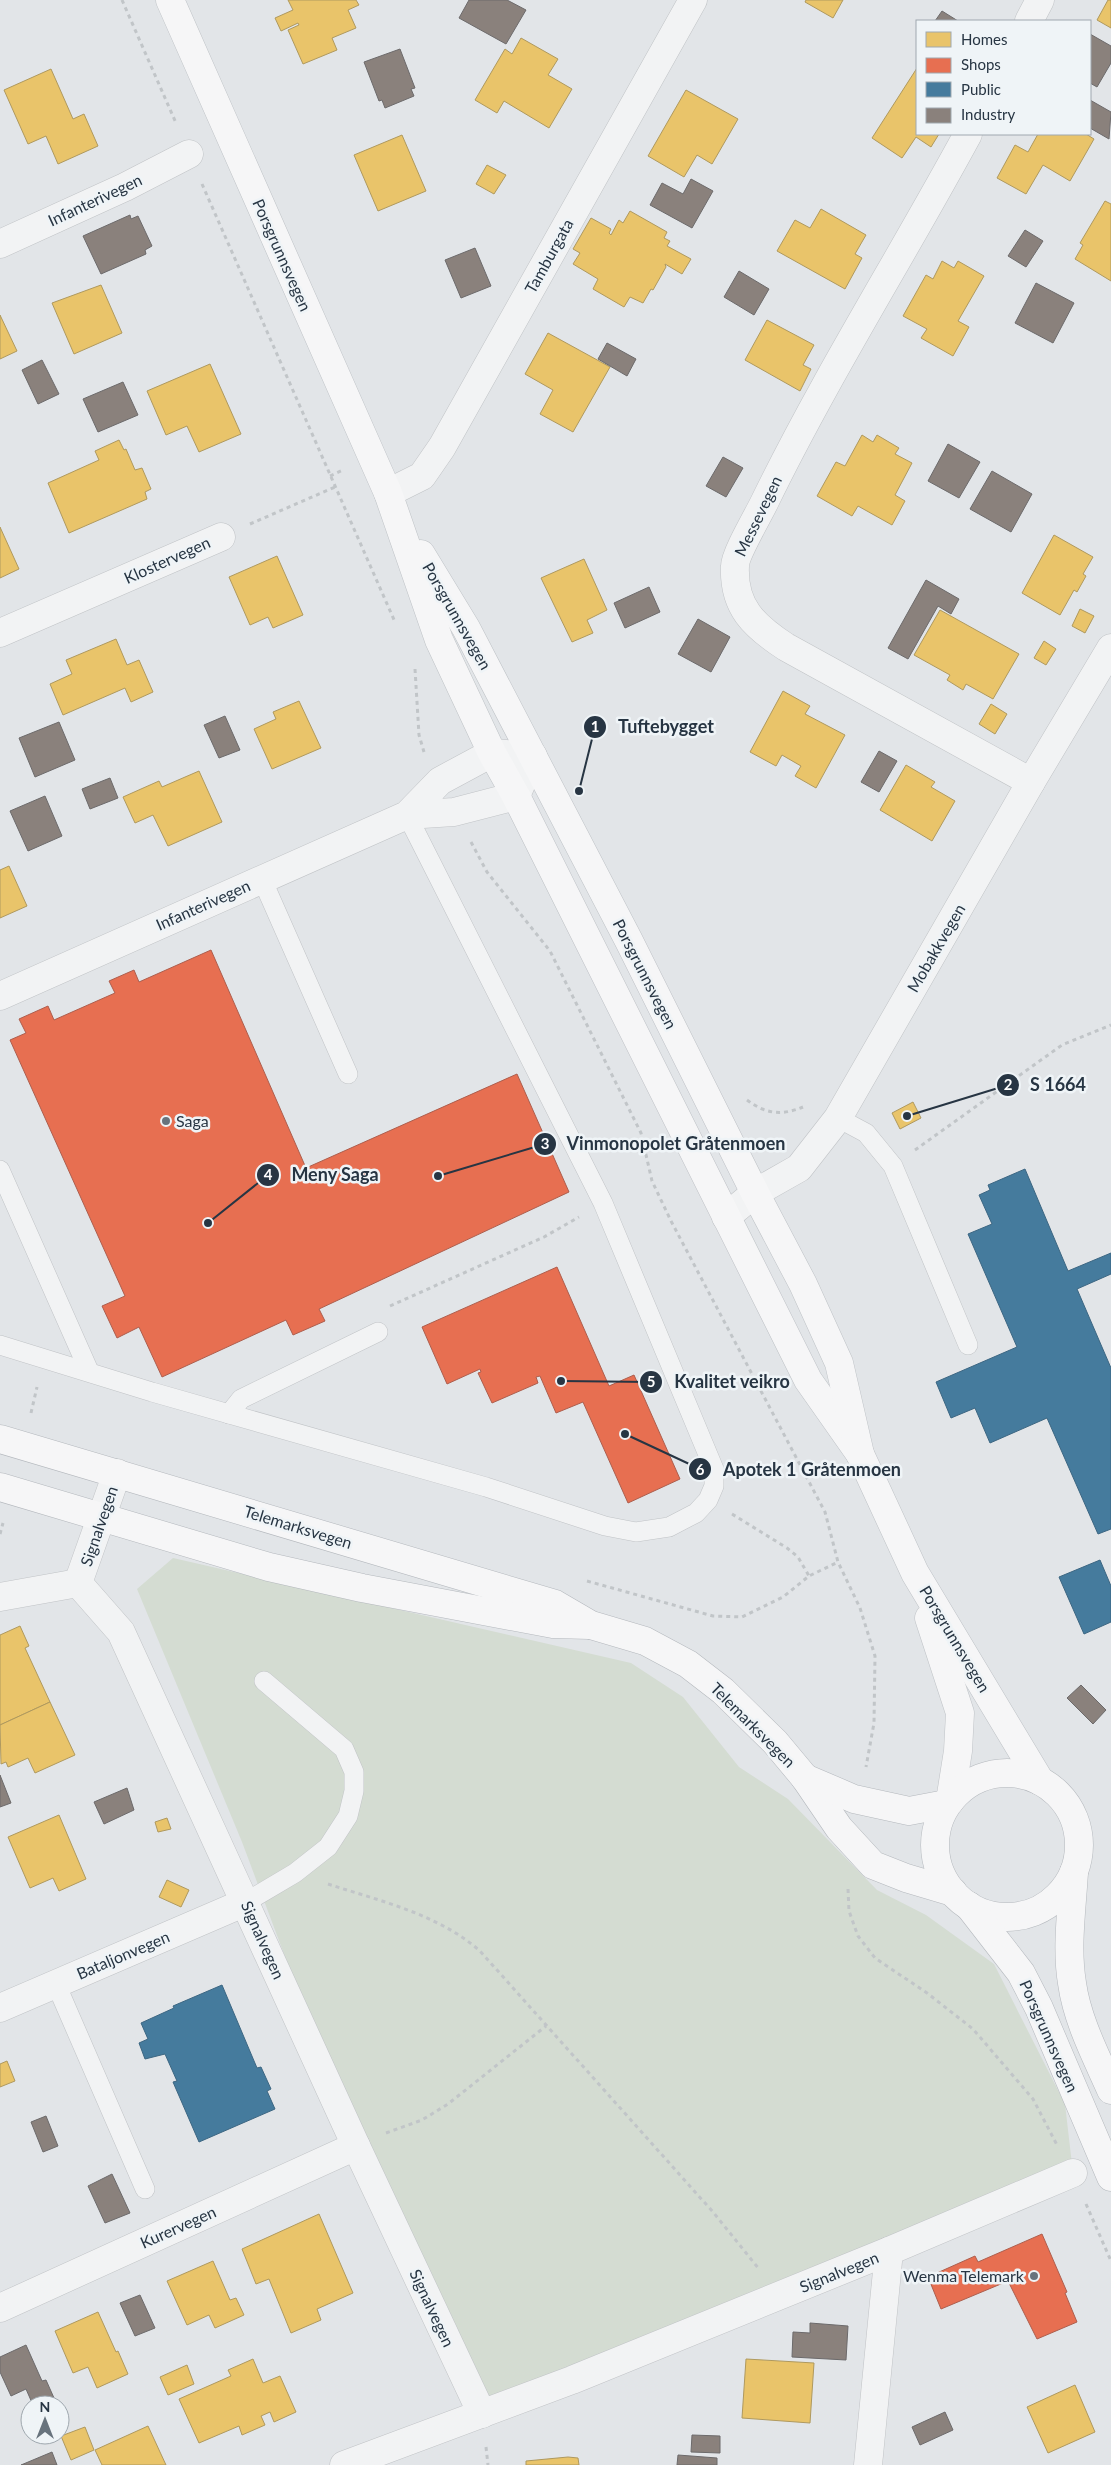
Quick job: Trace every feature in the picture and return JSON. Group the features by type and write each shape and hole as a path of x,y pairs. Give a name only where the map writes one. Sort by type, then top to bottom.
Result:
{"main road":[{"name":"Porsgrunnsvegen","path":"170,0 391,501 439,640 492,753 516,796 808,1380 860,1454 916,1573 1040,1781"},
{"name":"Porsgrunnsvegen","path":"391,501 466,628 534,756 629,940 754,1193 804,1284 839,1363 860,1454"},
{"name":"Telemarksvegen","path":"0,1439 555,1604 591,1625 645,1642 688,1664 723,1691 774,1742 805,1778 839,1828 873,1865 961,1899"},
{"name":"Telemarksvegen","path":"0,1487 269,1567 362,1588 553,1624 591,1625"},
{"name":"Porsgrunnsvegen","path":"916,1573 960,1713 958,1750 948,1803 936,1836 936,1855 942,1874 1021,1973 1039,2008 1111,2177"},
{"name":"Porsgrunnsvegen","path":"948,1803 964,1787 981,1778 996,1774 1020,1774 1040,1781 1058,1793 1073,1817 1078,1830 1079,1851 1074,1872 1070,1929 1072,1984 1090,2043 1111,2090"},
{"name":"Telemarksvegen","path":"805,1778 854,1799 909,1811 948,1803"},
{"name":"Porsgrunnsvegen","path":"961,1899 988,1914 1008,1917 1029,1914 1048,1905 1064,1890 1074,1872"}],"street":[{"name":"Tamburgata","path":"391,501 422,476 442,447 693,0"},
{"path":"1030,20 1040,0"},
{"name":"Messevegen","path":"967,135 778,474 735,564 737,593 747,614 764,632 779,642 1031,782"},
{"name":"Infanterivegen","path":"0,244 126,187 189,154"},
{"name":"Klostervegen","path":"0,633 220,537"},
{"name":"Mobakkvegen","path":"726,1217 754,1193 799,1168 838,1118 1031,782 1111,648"},
{"name":"Infanterivegen","path":"407,815 440,781 492,753"},
{"path":"492,753 534,756 516,796"},
{"name":"Infanterivegen","path":"0,996 407,815 454,812 516,796"},
{"name":"Signalvegen","path":"117,1473 78,1583 121,1632 356,2146 482,2414"},
{"path":"0,1596 78,1583"},
{"name":"Bataljonvegen","path":"0,2008 246,1902"},
{"name":"Kurervegen","path":"0,2308 356,2146"},
{"name":"Signalvegen","path":"344,2465 482,2414 779,2296 1072,2173"},
{"name":"Signalvegen","path":"868,2465 889,2251"}],"lane":[{"path":"0,1345 152,1392 486,1486 605,1526 636,1532 669,1527 696,1513 708,1500 714,1486 714,1468 602,1203 407,815"},
{"path":"262,879 348,1074"},
{"path":"838,1118 866,1133 892,1166 968,1345"},
{"path":"0,1170 89,1371"},
{"path":"229,1414 241,1398 378,1332"},
{"path":"246,1902 295,1873 328,1847 348,1816 354,1791 354,1772 344,1749 264,1681"},
{"path":"56,1984 146,2189"}],"path":[{"path":"122,0 396,625"},
{"path":"330,476 348,468"},
{"name":"Klostervegen","path":"220,537 335,488"},
{"path":"414,668 419,735 426,758"},
{"path":"470,840 487,872 550,951 641,1133 652,1181 670,1221 826,1512 838,1562 860,1608 875,1656 874,1723 865,1770"},
{"path":"892,1166 1062,1045 1111,1025"},
{"path":"740,1095 754,1105 773,1114 788,1113 811,1104"},
{"path":"378,1332 385,1308 544,1237 602,1203"},
{"path":"30,1418 43,1357"},
{"path":"708,1500 798,1556 809,1576"},
{"path":"582,1580 713,1616 742,1617 782,1597 809,1576 838,1562"},
{"path":"295,1873 405,1910 443,1925 463,1936 480,1951 725,2226 779,2296"},
{"path":"848,1885 849,1911 858,1936 875,1958 927,1993 973,2029 1033,2100 1072,2173 1111,2261"},
{"path":"356,2146 422,2120 448,2104 546,2026"}],"shaded area":[{"path":"173,1558 631,1663 683,1697 739,1767 788,1799 877,1890 926,1915 994,1964 1065,2104 1073,2173 482,2414 356,2146 242,1842 137,1589"}],"building: Homes":[{"path":"288,0 356,0 359,5 348,10 356,28 332,38 337,50 303,64 288,30 299,25 298,23 281,31 275,18 293,10"},
{"path":"806,0 843,0 833,18 805,2"},
{"path":"1108,0 1111,0 1111,28 1097,20"},
{"path":"521,38 558,59 548,75 572,89 549,128 504,101 497,113 475,100 505,49 512,54"},
{"path":"51,69 73,119 84,114 98,146 58,164 46,136 28,144 4,90"},
{"path":"916,70 916,135 938,135 931,147 916,137 902,158 872,138"},
{"path":"686,90 738,119 712,164 697,155 684,177 648,156"},
{"path":"402,135 426,191 378,211 354,155"},
{"path":"1037,135 1088,135 1094,139 1070,181 1043,165 1026,194 997,178 1015,145 1028,152"},
{"path":"487,165 506,175 494,194 476,184"},
{"path":"1105,201 1111,204 1111,281 1075,259 1083,245 1080,243"},
{"path":"821,209 866,235 855,254 862,258 845,289 777,251 795,220 810,228"},
{"path":"630,211 667,232 664,238 670,241 667,246 691,259 682,274 665,264 666,267 643,303 630,297 624,307 593,289 598,279 573,264 580,253 573,249 591,218 611,229 609,233 611,235 619,220 623,223"},
{"path":"942,261 954,268 958,261 984,276 958,321 969,327 953,356 921,338 927,329 903,316 926,275 933,279"},
{"path":"101,285 122,333 74,354 52,303"},
{"path":"0,315 17,351 0,359"},
{"path":"767,320 814,345 803,365 811,369 800,391 745,360"},
{"path":"548,333 610,367 573,432 540,414 553,390 525,374"},
{"path":"210,364 241,434 199,452 187,426 166,435 147,391"},
{"path":"862,435 873,442 877,435 899,448 895,454 912,463 895,495 905,501 892,525 858,506 852,516 817,496 836,462 845,466"},
{"path":"119,440 124,450 126,449 135,470 142,468 151,489 145,492 147,499 69,533 48,483 99,460 95,451"},
{"path":"0,527 19,569 0,578"},
{"path":"1054,535 1093,557 1083,574 1086,576 1077,592 1074,590 1060,615 1022,593"},
{"path":"277,556 303,615 273,628 268,617 250,625 229,577"},
{"path":"584,559 607,610 587,620 593,633 572,642 541,578"},
{"path":"1080,609 1094,616 1085,633 1072,626"},
{"path":"940,610 1019,654 993,699 966,684 963,690 947,680 950,675 914,655"},
{"path":"116,639 127,665 139,660 153,692 131,702 125,688 63,715 50,684 72,674 66,660"},
{"path":"1044,641 1056,649 1046,665 1034,658"},
{"path":"783,691 810,706 805,714 845,735 816,788 795,776 801,766 782,755 776,766 750,752"},
{"path":"299,701 321,748 272,769 254,729 276,719 273,712"},
{"path":"991,704 1007,714 995,734 979,724"},
{"path":"906,765 935,782 931,787 955,801 932,841 880,810"},
{"path":"199,771 222,822 168,846 153,815 135,823 123,797 159,781 162,787"},
{"path":"9,866 27,906 0,918 0,870"},
{"path":"913,1102 921,1118 900,1129 892,1113"},
{"path":"20,1626 29,1646 25,1648 50,1702 0,1725 0,1635"},
{"path":"50,1702 75,1755 35,1773 28,1758 8,1767 6,1762 1,1764 0,1725"},
{"path":"59,1815 86,1879 59,1891 53,1878 30,1888 8,1837"},
{"path":"167,1818 171,1829 158,1832 155,1822"},
{"path":"167,1880 189,1890 181,1907 159,1897"},
{"path":"7,2061 15,2081 0,2087 0,2064"},
{"path":"319,2214 353,2293 317,2309 321,2320 291,2333 269,2279 256,2284 242,2249"},
{"path":"213,2261 230,2300 236,2298 244,2315 215,2328 209,2315 187,2325 167,2281"},
{"path":"98,2312 128,2374 97,2388 88,2367 73,2373 55,2331"},
{"path":"253,2359 263,2383 280,2376 296,2412 274,2422 270,2412 261,2416 265,2425 242,2435 239,2426 199,2443 179,2399 231,2376 228,2370"},
{"path":"746,2359 814,2363 810,2423 742,2418"},
{"path":"187,2365 194,2384 168,2395 160,2377"},
{"path":"1075,2385 1095,2432 1048,2453 1027,2407"},
{"path":"148,2426 166,2465 102,2465 95,2450"},
{"path":"85,2427 94,2450 71,2460 65,2445 70,2445 70,2433"},
{"path":"568,2457 578,2458 579,2465 526,2465 526,2461"}],"building: Shops":[{"name":"Saga","path":"211,950 306,1168 517,1074 569,1192 319,1309 325,1321 293,1335 286,1320 162,1377 139,1327 117,1338 102,1306 125,1296 10,1040 26,1033 19,1019 48,1006 54,1020 115,993 109,981 134,970 139,982"},
{"path":"557,1267 609,1386 634,1375 680,1479 628,1503 583,1402 556,1413 540,1376 536,1377 538,1383 492,1403 478,1373 481,1372 480,1369 447,1384 422,1327"},
{"path":"1042,2234 1067,2292 1065,2293 1077,2322 1037,2339 1008,2281 941,2309 928,2277 975,2256 978,2262"}],"building: Public":[{"path":"1025,1169 1068,1271 1111,1253 1111,1274 1077,1289 1111,1368 1111,1529 1098,1534 1047,1418 990,1443 975,1408 951,1418 936,1382 1017,1347 968,1234 992,1224 979,1195 990,1190 988,1185"},
{"path":"1100,1560 1111,1586 1111,1622 1084,1634 1059,1577"},
{"path":"222,1985 257,2068 261,2067 271,2089 267,2091 275,2109 199,2142 173,2082 177,2081 165,2054 145,2059 139,2043 148,2039 141,2023 174,2008 173,2006"}],"building: Industry":[{"path":"469,0 507,0 526,10 506,44 459,18"},
{"path":"942,11 956,20 936,20"},
{"path":"1091,35 1111,46 1111,63 1097,87 1091,84"},
{"path":"400,49 415,88 411,89 414,96 385,108 382,100 379,101 364,62"},
{"path":"1091,101 1111,112 1109,139 1091,129"},
{"path":"691,179 713,191 692,228 650,205 662,183 683,194"},
{"path":"130,215 131,219 138,216 152,246 145,250 146,254 101,274 83,236"},
{"path":"1025,230 1043,241 1026,267 1008,256"},
{"path":"475,248 491,286 461,298 445,260"},
{"path":"739,271 769,289 754,315 724,297"},
{"path":"1036,283 1074,303 1053,343 1015,323"},
{"path":"607,343 636,359 627,376 598,359"},
{"path":"42,360 59,394 38,404 22,370"},
{"path":"123,382 138,415 98,432 83,399"},
{"path":"948,444 980,462 959,498 928,481"},
{"path":"723,457 743,468 726,497 706,486"},
{"path":"992,471 1032,494 1011,532 970,509"},
{"path":"926,580 959,599 951,614 938,606 908,659 888,648"},
{"path":"649,587 660,612 625,628 614,603"},
{"path":"698,619 730,637 711,672 678,654"},
{"path":"225,716 240,750 219,758 204,725"},
{"path":"59,722 75,760 35,777 19,738"},
{"path":"879,751 897,761 879,792 861,782"},
{"path":"110,778 118,798 90,809 82,789"},
{"path":"45,796 62,836 28,851 10,811"},
{"path":"1081,1685 1106,1710 1093,1724 1067,1698"},
{"path":"0,1775 11,1803 0,1807"},
{"path":"127,1788 134,1810 104,1824 94,1802"},
{"path":"46,2116 58,2146 43,2152 31,2122"},
{"path":"112,2174 130,2213 105,2223 88,2186"},
{"path":"140,2295 155,2328 135,2336 120,2303"},
{"path":"810,2323 848,2326 846,2360 792,2357 793,2332 810,2333"},
{"path":"26,2345 42,2381 46,2380 53,2395 29,2395 26,2389 11,2396 0,2372 0,2357"},
{"path":"945,2412 953,2430 920,2445 912,2427"},
{"path":"692,2435 720,2436 720,2453 691,2452"},
{"path":"52,2452 57,2465 21,2465"},
{"path":"678,2455 717,2458 717,2465 677,2465"}],"place":[{"name":"Tuftebygget","path":"579,791"},
{"name":"S 1664","path":"907,1116"},
{"name":"Saga","path":"166,1121"},
{"name":"Vinmonopolet Gråtenmoen","path":"438,1176"},
{"name":"Meny Saga","path":"208,1223"},
{"name":"Kvalitet veikro","path":"561,1381"},
{"name":"Apotek 1 Gråtenmoen","path":"625,1434"},
{"name":"Wenma Telemark","path":"1034,2276"}]}
